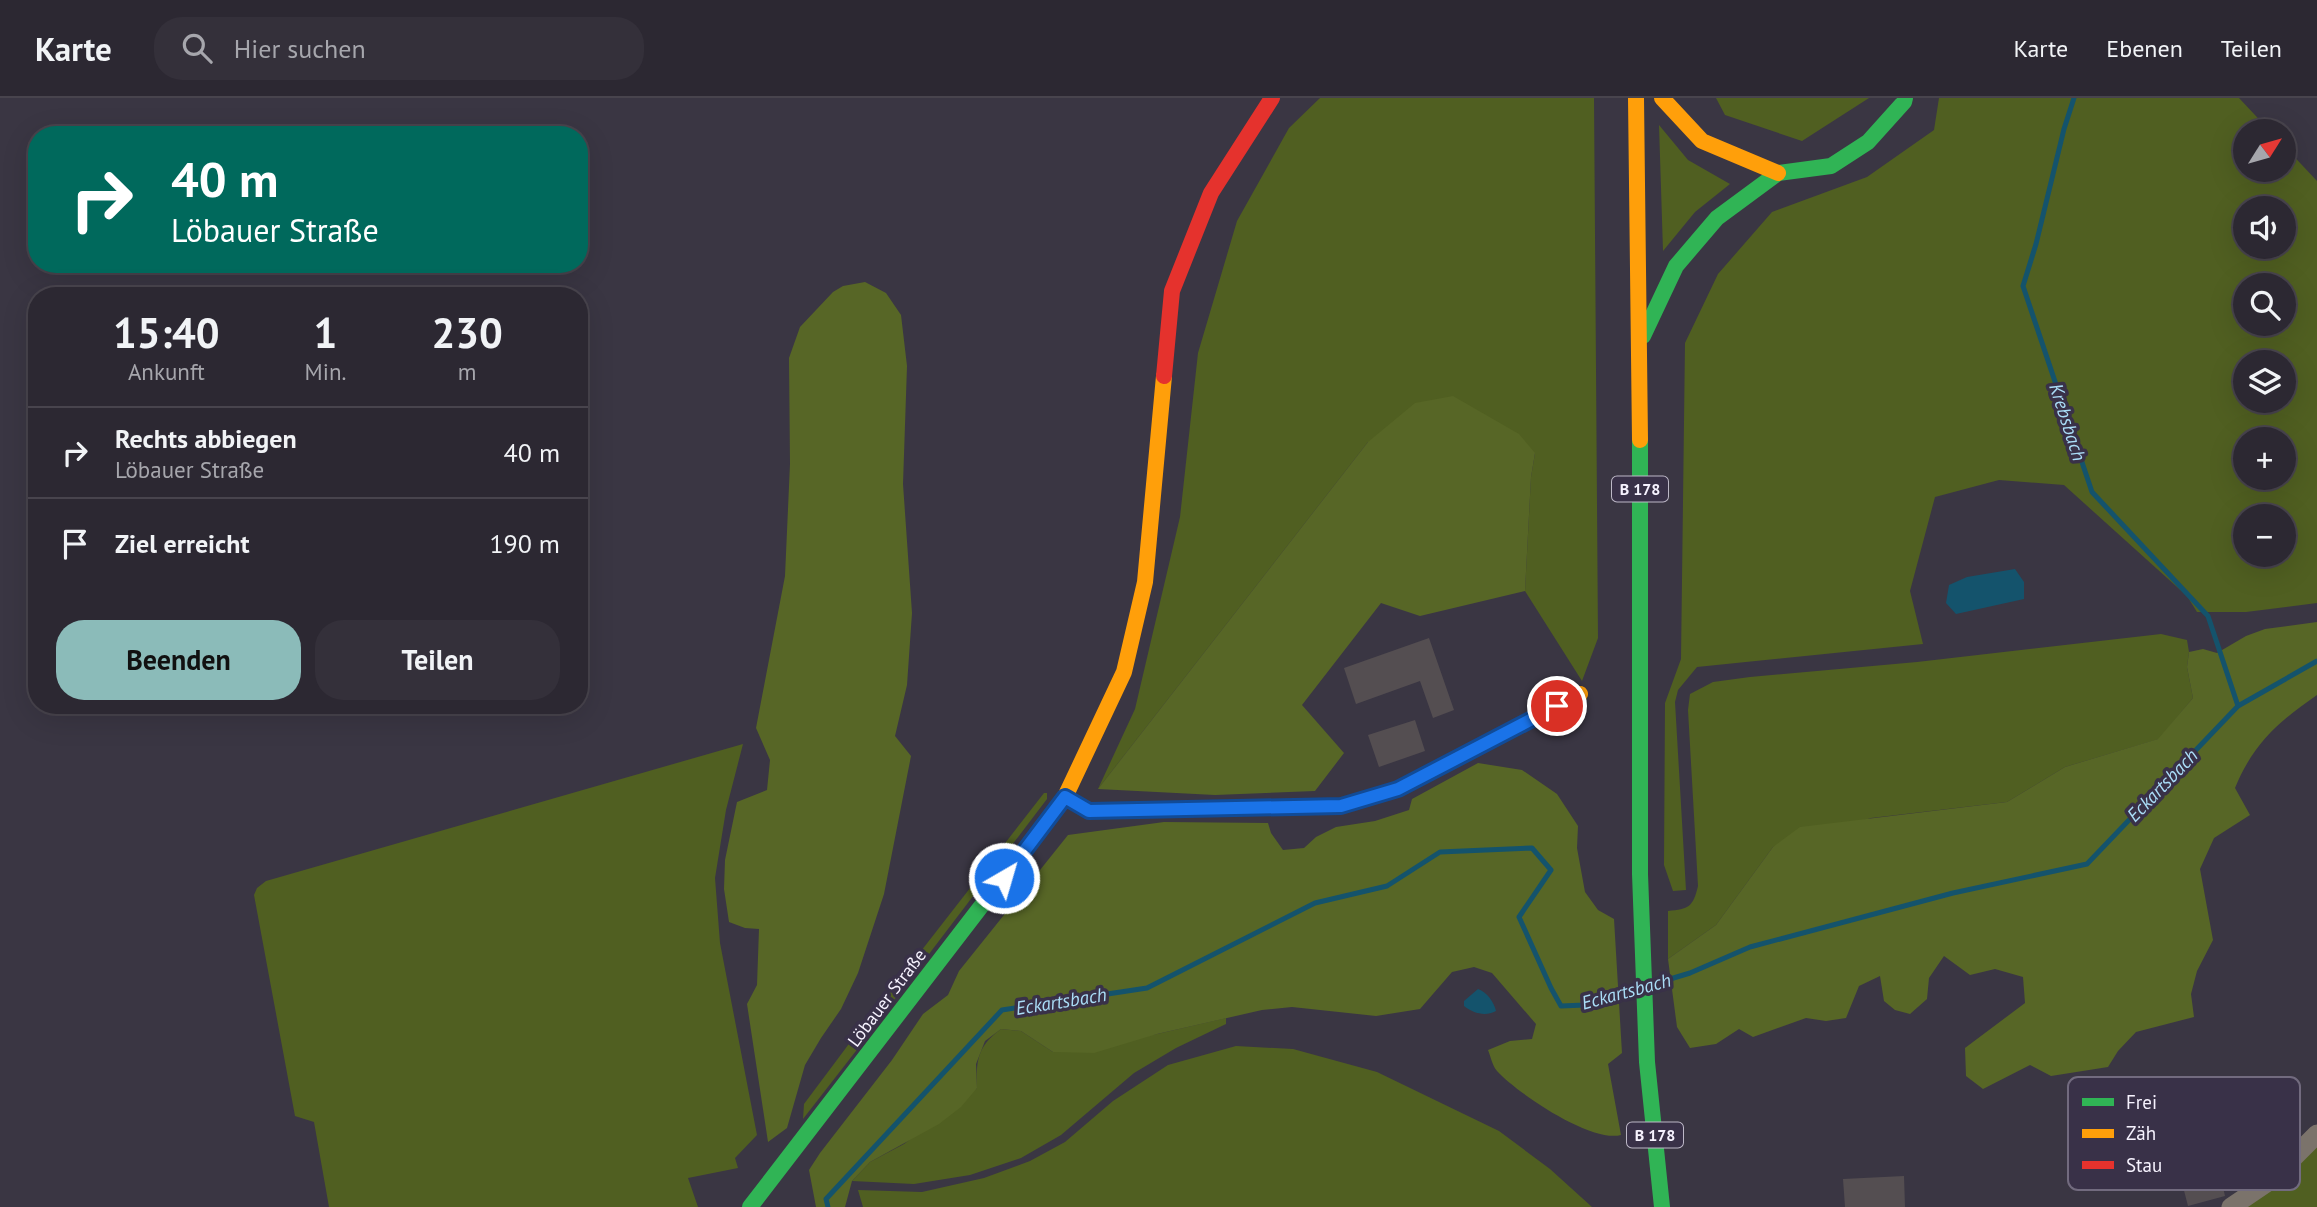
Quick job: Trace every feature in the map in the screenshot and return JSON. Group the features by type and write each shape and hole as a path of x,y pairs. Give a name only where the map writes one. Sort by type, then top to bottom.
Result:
{"main road":[{"name":"Löbauer Straße","path":"750,1207 1065,797 1124,672 1145,582 1172,291 1211,193 1272,98"},
{"name":"B 178","path":"1636,98 1640,344 1640,874 1647,1062 1662,1207"},
{"path":"1662,98 1702,141 1778,173"},
{"path":"1640,344 1676,266 1717,218 1778,173 1831,166 1868,142 1904,103 1905,98"},
{"path":"1065,797 1089,811 1341,806 1398,789 1580,694"}],"street":[{"path":"2300,1151 2317,1134"},
{"path":"2231,1207 2256,1190"}],"green space":[{"path":"1320,98 1594,98 1598,638 1582,681 1525,591 1531,477 1535,453 1368,442 1098,789 1135,709 1180,517 1198,353 1237,221 1289,128"},
{"path":"1716,98 1869,98 1802,141 1725,115"},
{"path":"1939,98 2239,98 2259,119 2233,119 2233,182 2296,182 2296,159 2317,181 2317,603 2246,612 2197,612 2187,596 2064,485 1999,480 1935,497 1910,591 1923,644 1697,667 1678,690 1675,702 1686,890 1673,891 1664,865 1665,703 1681,659 1685,343 1718,274 1772,212 1867,177 1934,130"},
{"path":"1659,125 1688,160 1730,184 1695,212 1663,251"},
{"path":"865,282 886,293 901,315 907,366 903,484 912,613 907,685 895,736 911,756 884,894 858,973 841,1009 805,1065 787,1128 768,1142 747,1004 757,985 759,929 745,928 729,922 724,889 725,860 737,802 767,790 770,760 756,728 785,576 790,464 789,358 800,327 833,292 843,286"},
{"path":"1453,396 1519,434 1535,453 1531,477 1525,591 1420,616 1381,603 1302,705 1344,753 1315,791 1215,795 1098,789 1368,442 1415,403"},
{"path":"2317,622 2317,695 2268,735 2250,759 2235,788 2250,815 2214,838 2200,869 2213,940 2197,971 2191,994 2194,1017 2136,1032 2118,1051 2108,1067 2051,1076 2030,1065 1983,1089 1966,1076 1965,1048 2025,1003 2023,977 1995,969 1970,975 1944,956 1929,978 1927,999 1910,1014 1895,1010 1884,1001 1880,976 1859,986 1846,1018 1826,1021 1806,1018 1753,1037 1739,1029 1716,1044 1690,1048 1677,1027 1668,959 1716,925 1773,847 1800,827 2007,802 2065,767 2158,739 2193,698 2187,667 2189,652 2203,649 2217,653 2246,636 2265,629"},
{"path":"2161,634 2187,640 2187,667 2193,698 2159,739 2065,767 2007,802 1871,818 1773,847 1716,925 1668,959 1668,911 1689,906 1698,886 1688,710 1690,694 1713,682 1750,677 1917,662"},
{"path":"743,744 726,810 715,878 720,943 757,1135 735,1158 738,1168 688,1178 698,1207 329,1207 314,1122 295,1116 254,895 257,888 266,881"},
{"path":"1478,763 1522,770 1557,794 1578,826 1577,848 1585,892 1598,910 1614,919 1622,1053 1608,1064 1621,1135 1608,1135 1574,1124 1537,1103 1497,1071 1488,1050 1510,1041 1532,1039 1536,1024 1492,973 1474,967 1452,972 1420,1009 1376,1016 1292,1007 1262,1010 1157,1034 1094,1053 1053,1052 1021,1031 1001,1029 985,1041 976,1064 977,1088 961,1107 939,1124 870,1162 852,1181 845,1207 816,1207 809,1170 820,1153 892,1060 923,1014 948,995 959,971 1068,835 1164,822 1268,823 1271,833 1283,850 1304,848 1316,837 1336,827 1375,821 1409,810 1412,799"},
{"path":"1044,793 1047,793 1047,799 891,1004 887,1007 879,1005"},
{"path":"869,1017 875,1022 873,1029 803,1119 804,1104"},
{"path":"1226,1018 1226,1024 1176,1048 1134,1073 1061,1135 1021,1158 970,1175 914,1184 852,1181 870,1162 904,1144 977,1088 980,1054 987,1041 1001,1029 1021,1031 1053,1052 1157,1034"},
{"path":"1236,1046 1293,1049 1377,1072 1499,1131 1550,1169 1592,1207 863,1207 858,1190 922,1192 984,1178 1030,1161 1065,1142 1113,1101 1168,1065"},
{"path":"2317,1142 2317,1207 2239,1207 2259,1190 2300,1190 2300,1156"}],"water":[{"path":"2015,569 2024,582 2024,599 1956,614 1946,603 1949,585 1967,577"},
{"path":"1478,989 1490,998 1496,1011 1479,1013 1464,1006 1464,1001"}],"building":[{"path":"1429,638 1454,710 1433,718 1420,681 1356,704 1344,668"},
{"path":"1415,720 1425,751 1379,767 1368,735"},
{"path":"1904,1176 1905,1207 1845,1207 1843,1179"},
{"path":"2184,1190 2224,1190 2225,1196 2188,1206"}],"waterway":[{"name":"Krebsbach","path":"2074,98 2023,286 2092,492 2208,616 2238,706"},
{"name":"Eckartsbach","path":"1657,983 1690,973 1750,947 1953,893 2087,864 2238,706 2317,661"},
{"name":"Eckartsbach","path":"828,1207 826,1199 1002,1010 1147,988 1315,903 1387,886 1440,852 1532,848 1551,870 1519,917 1561,1006 1585,1005 1631,991"}],"traffic: fast":[{"path":"1643,336 1676,266 1717,218 1778,173 1831,166 1868,142 1905,98"},
{"path":"1640,440 1640,874 1647,1062 1662,1207"},
{"path":"750,1207 1036,835"}],"traffic: slow":[{"path":"1636,98 1640,440"},
{"path":"1662,98 1702,141 1778,173"},
{"path":"1036,835 1065,797 1124,672 1145,582 1164,376"},
{"path":"1065,797 1089,811 1341,806 1398,789 1580,694"}],"traffic: jam":[{"path":"1164,376 1172,291 1211,193 1272,98"}],"route":[{"path":"1004,878 1065,797 1089,811 1341,806 1398,789 1557,706"}]}
